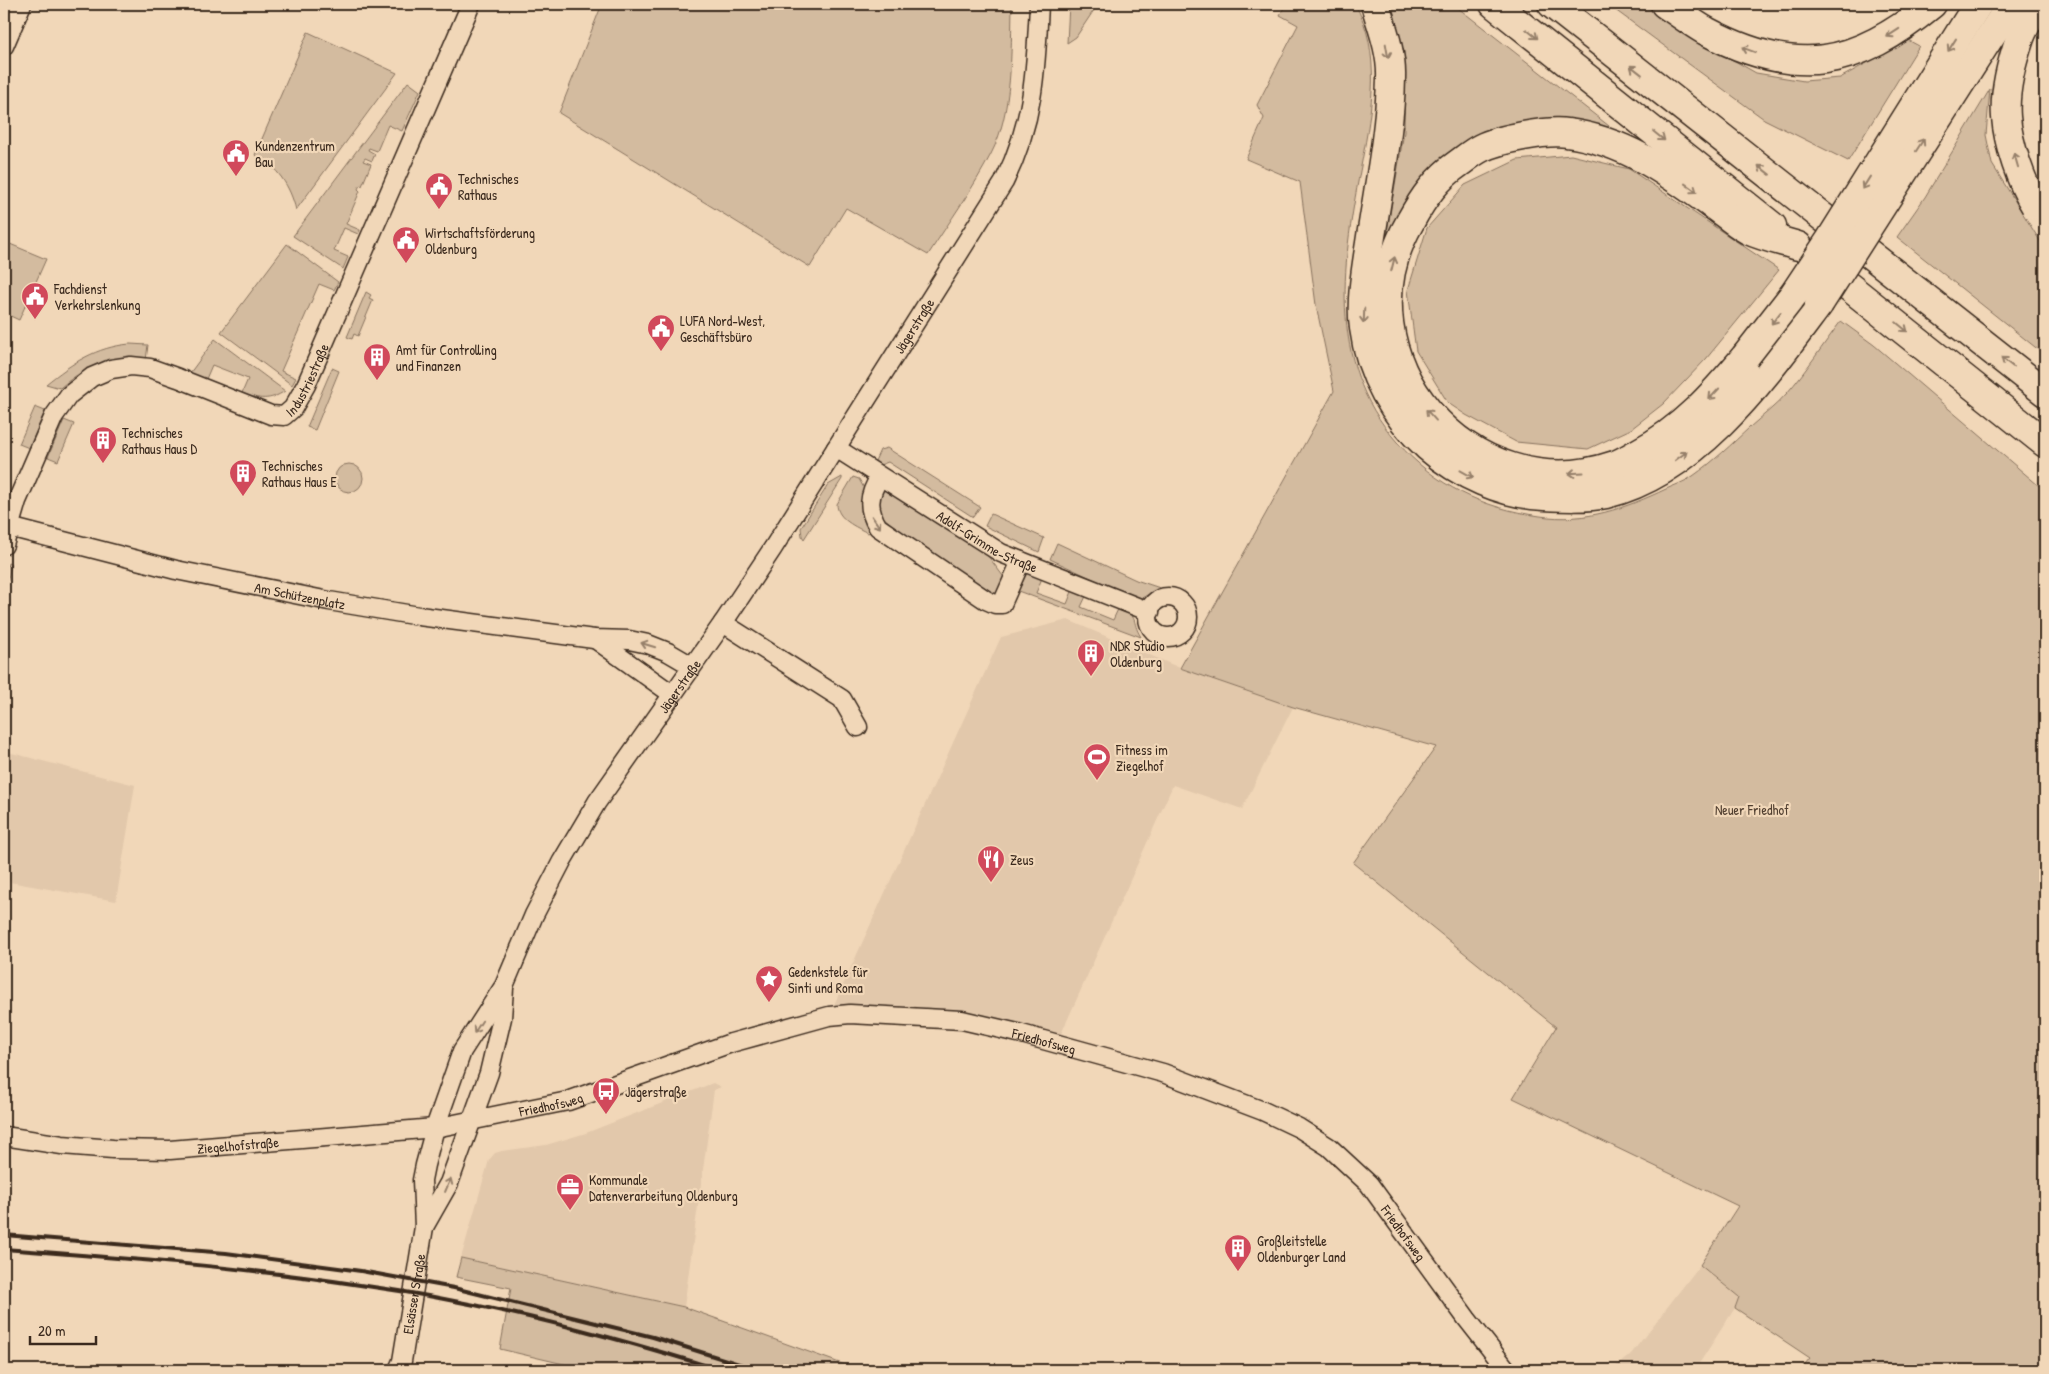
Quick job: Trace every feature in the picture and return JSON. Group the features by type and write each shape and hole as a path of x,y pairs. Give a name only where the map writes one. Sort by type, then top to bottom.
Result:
{"highway":[{"path":"1375,4 1384,31 1391,76 1387,126 1365,278 1363,326 1370,361 1396,410 1415,435 1440,458 1498,488 1532,496 1571,498 1605,494 1639,482 1671,464 1706,437 1767,374 1819,304 2011,4"},
{"path":"1494,4 2045,443"},
{"path":"1552,4 2045,392"},
{"path":"1665,4 1705,30 1750,51 1775,58 1796,61 1823,60 1849,55 1871,46 1904,26 1932,4"},
{"path":"1798,246 1748,230 1668,173 1637,154 1602,139 1564,132 1522,136 1482,147 1446,172 1423,198 1405,230 1393,262 1387,297 1390,331 1399,364 1412,391 1445,430 1470,448 1497,462 1524,471 1554,474 1583,473 1616,465 1656,444 1690,418 1716,392 1746,357 1794,294 1978,4"},
{"path":"2038,4 2020,36 2010,73 2006,117 2015,159 2025,188 2040,213"}],"street":[{"path":"4,46 22,4"},
{"name":"Industriestraße","path":"4,545 17,501 54,416 69,395 92,377 111,369 131,366 150,368 271,415 284,416 293,408 306,385 471,4"},
{"name":"Jägerstraße","path":"435,1128 462,1051 504,986 534,915 562,861 597,802 723,623 1004,182 1015,160 1028,120 1034,87 1039,4"},
{"path":"2038,4 2045,8"},
{"name":"Adolf-Grimme-Straße","path":"836,448 978,539 1021,562 1150,612"},
{"path":"880,477 873,488 870,501 870,514 878,527 986,600 995,604 1002,604 1021,562"},
{"name":"Am Schützenplatz","path":"9,526 28,533 176,570 329,601 419,616 594,639 629,640 648,644 668,652 692,666"},
{"path":"723,623 842,700 858,727"},
{"name":"Am Schützenplatz","path":"594,639 672,694"},
{"name":"Jägerstraße","path":"471,1122 490,1073 502,1018 504,986"},
{"name":"Friedhofsweg","path":"471,1122 568,1101 731,1043 829,1016 850,1014 942,1018 962,1020 1009,1031 1163,1073 1267,1113 1299,1128 1329,1147 1368,1184 1467,1319 1507,1370"},
{"name":"Ziegelhofstraße","path":"4,1136 105,1148 170,1150 435,1128 471,1122"},
{"name":"Elsässer Straße","path":"424,1227 449,1183 471,1122"},
{"name":"Elsässer Straße","path":"402,1367 424,1227 422,1180 435,1128"}],"shaded area":[{"path":"1068,620 1180,668 1293,707 1242,809 1173,785 1057,1043 962,1020 829,1016 1001,637"},
{"path":"4,751 135,785 116,901 4,881"},
{"path":"713,1083 721,1087 714,1090 684,1307 461,1258 489,1160 495,1153 546,1145 586,1133"},
{"path":"1700,1265 1739,1297 1735,1308 1695,1370 1612,1370 1631,1354"}],"green space":[{"path":"602,4 1012,4 1007,100 998,137 977,180 928,255 846,208 810,267 559,113"},
{"path":"1069,4 1098,4 1076,37 1067,43"},
{"name":"Neuer Friedhof","path":"1286,4 1355,4 1363,22 1369,41 1372,81 1369,121 1349,235 1345,308 1349,343 1358,377 1374,410 1397,442 1444,483 1480,501 1499,507 1557,518 1589,516 1636,502 1687,480 1722,453 1783,398 1841,321 1874,345 2045,491 2045,1370 1800,1370 1810,1358 1735,1308 1739,1297 1700,1265 1738,1206 1513,1098 1556,1027 1353,863 1436,747 1293,707 1180,668 1334,391 1316,305 1300,182 1246,159 1264,118 1257,105 1298,25 1280,15"},
{"path":"1392,4 1453,4 1609,126 1606,130 1558,118 1509,126 1427,173 1394,222 1383,255 1404,132 1405,63"},
{"path":"1607,4 1642,4 1691,36 1756,73 1804,81 1840,78 1908,40 1919,46 1848,161 1764,119"},
{"path":"308,32 397,73 296,210 282,178 270,165 255,155"},
{"path":"408,82 420,91 402,131 388,125 377,151 369,148 368,150 375,154 372,161 365,158 363,161 371,164 362,186 360,185 358,189 360,191 346,224 360,230 358,234 344,228 334,251 348,257 343,269 293,236"},
{"path":"1990,89 1986,135 1992,164 2045,249 2045,355 1897,237 1925,197"},
{"path":"1571,155 1629,169 1779,270 1706,359 1663,404 1631,429 1588,449 1516,442 1448,403 1416,351 1408,290 1427,228 1465,185 1517,160"},
{"path":"10,244 46,259 19,320 4,313 4,259"},
{"path":"287,244 338,282 334,290 319,284 281,371 296,378 292,385 221,332"},
{"path":"366,292 371,295 369,298 373,300 358,336 354,334 352,339 347,337"},
{"path":"215,339 285,391 269,398 259,398 242,393 248,379 212,365 206,379 190,373"},
{"path":"130,344 148,345 146,360 110,362 90,368 60,388 46,384 65,369 95,352"},
{"path":"332,368 339,371 315,430 307,427"},
{"path":"35,407 45,411 29,448 19,444"},
{"path":"64,420 74,424 58,461 48,457"},
{"path":"887,448 980,507 973,517 888,462 880,465 875,461 880,450"},
{"path":"349,464 359,468 363,478 359,488 349,492 339,488 335,478 339,468"},
{"path":"842,477 804,539 801,528 828,485"},
{"path":"853,477 859,479 865,490 871,531 868,533 848,522 838,509 837,504"},
{"path":"885,490 985,552 1006,580 995,598 919,547 877,512 881,491"},
{"path":"991,514 1044,538 1039,552 985,526"},
{"path":"1057,543 1136,580 1160,588 1140,599 1134,598 1050,559"},
{"path":"8,563 11,564 4,599 4,581"},
{"path":"1028,571 1042,578 1036,593 1067,604 1073,589 1087,594 1081,607 1113,620 1119,607 1133,617 1141,637 1018,591"},
{"path":"461,1258 684,1307 859,1370 589,1370 500,1349 511,1288 456,1277"}],"railway":[{"path":"4,1235 226,1253 361,1271 454,1288 653,1337 758,1370"},
{"path":"4,1249 227,1268 406,1292 451,1300 587,1331 720,1370"}],"place":[{"name":"Kundenzentrum Bau","path":"236,177"},
{"name":"Technisches Rathaus","path":"439,210"},
{"name":"Wirtschaftsförderung Oldenburg","path":"406,264"},
{"name":"Fachdienst Verkehrslenkung","path":"35,320"},
{"name":"LUFA Nord-West, Geschäftsbüro","path":"661,352"},
{"name":"Amt für Controlling und Finanzen","path":"377,381"},
{"name":"Technisches Rathaus Haus D","path":"103,464"},
{"name":"Technisches Rathaus Haus E","path":"243,497"},
{"name":"NDR Studio Oldenburg","path":"1091,677"},
{"name":"Fitness im Ziegelhof","path":"1097,781"},
{"name":"Zeus","path":"991,883"},
{"name":"Gedenkstele für Sinti und Roma","path":"769,1003"},
{"name":"Jägerstraße","path":"606,1115"},
{"name":"Kommunale Datenverarbeitung Oldenburg","path":"570,1211"},
{"name":"Großleitstelle Oldenburger Land","path":"1238,1272"}]}
